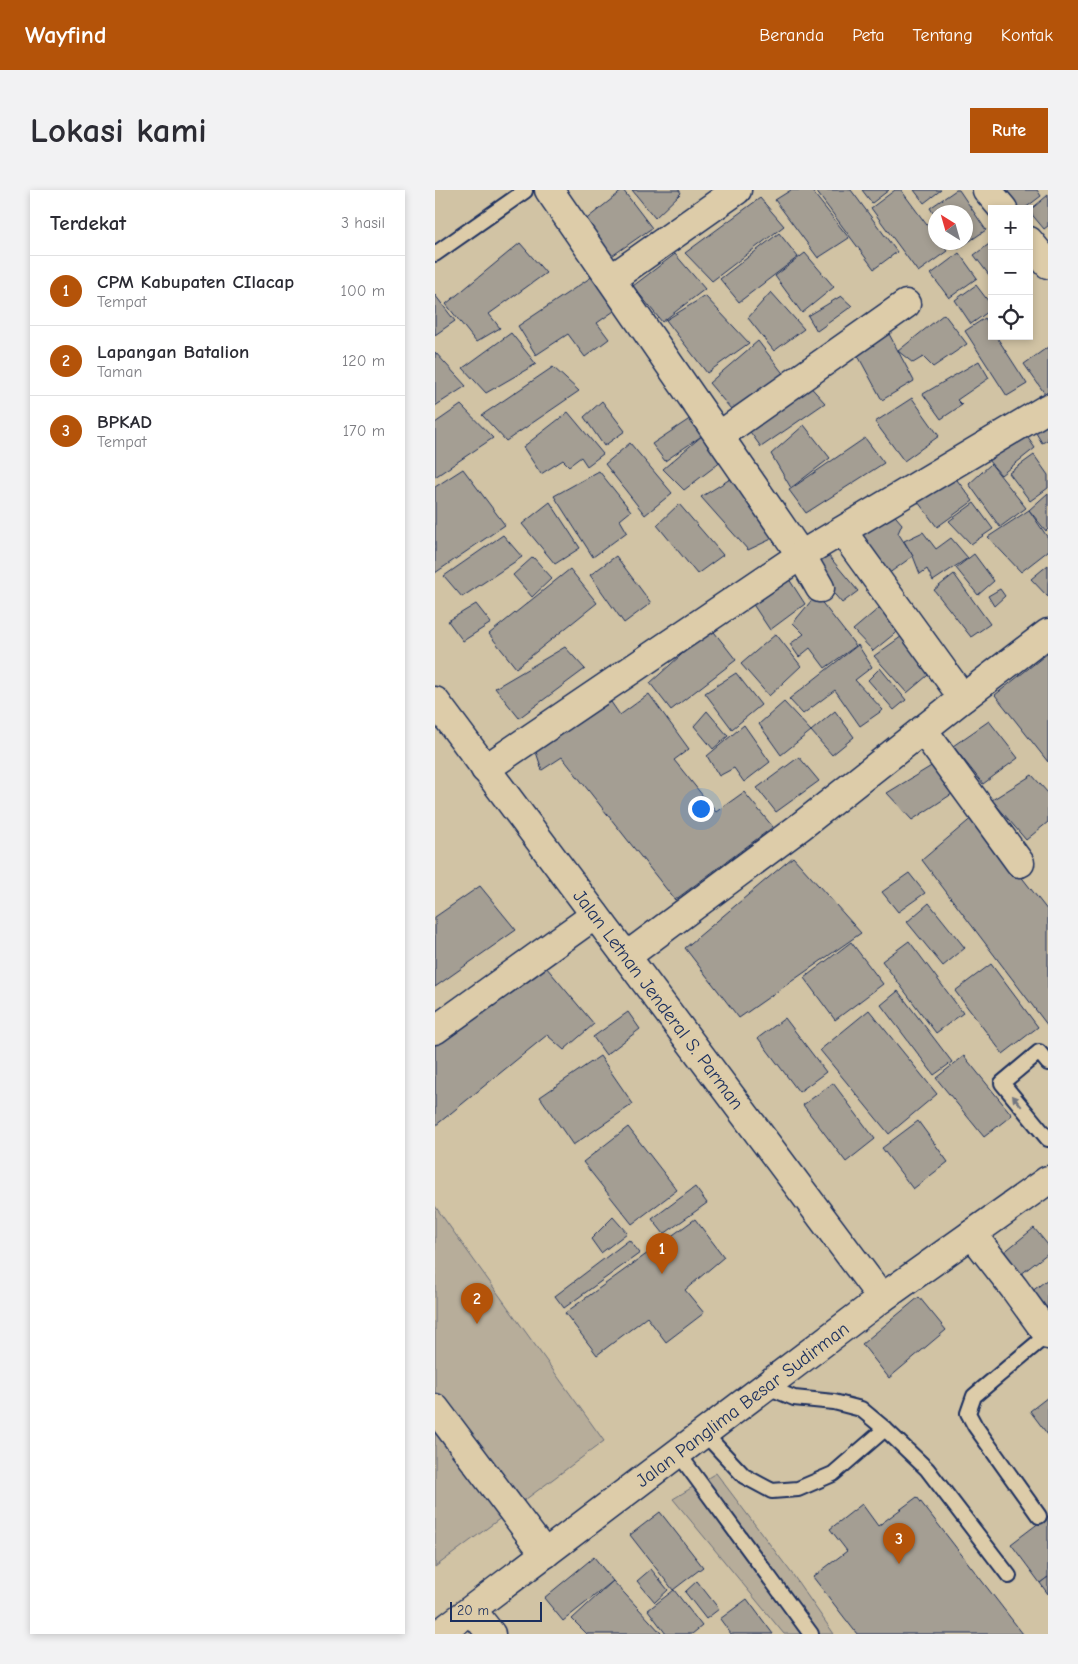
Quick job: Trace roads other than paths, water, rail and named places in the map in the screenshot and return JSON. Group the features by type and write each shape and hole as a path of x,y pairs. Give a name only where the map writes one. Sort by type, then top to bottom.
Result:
{"street":[{"path":"611,280 737,190"},
{"path":"987,190 1000,205"},
{"path":"537,191 611,280 801,555 820,588"},
{"path":"1033,246 1048,264"},
{"path":"719,436 906,304"},
{"path":"485,769 801,555 1048,408"},
{"path":"842,531 963,698"},
{"path":"627,956 801,826 1048,633"},
{"name":"Jalan Letnan Jenderal S. Parman","path":"435,701 882,1298"},
{"path":"923,730 1020,863"},
{"path":"435,1030 595,915"},
{"name":"Jalan Panglima Besar Sudirman","path":"439,1634 882,1298 1048,1180"},
{"path":"972,1234 1048,1334"},
{"path":"435,1408 545,1554"},
{"path":"472,1610 491,1634"}],"lane":[{"path":"435,254 537,191"},
{"path":"1048,1062 1039,1052 1002,1083 1048,1139"},
{"path":"1039,1516 975,1426 968,1413 974,1396 1048,1334"},
{"path":"765,1386 794,1398 834,1402 861,1410 885,1429 927,1470 1009,1576"},
{"path":"704,1433 744,1476 772,1491 798,1489 833,1474 885,1429"},
{"path":"678,1453 811,1634"}],"place":[{"name":"CPM Kabupaten CIlacap","path":"662,1274"},
{"name":"Lapangan Batalion","path":"477,1324"},
{"name":"BPKAD","path":"899,1564"}]}
